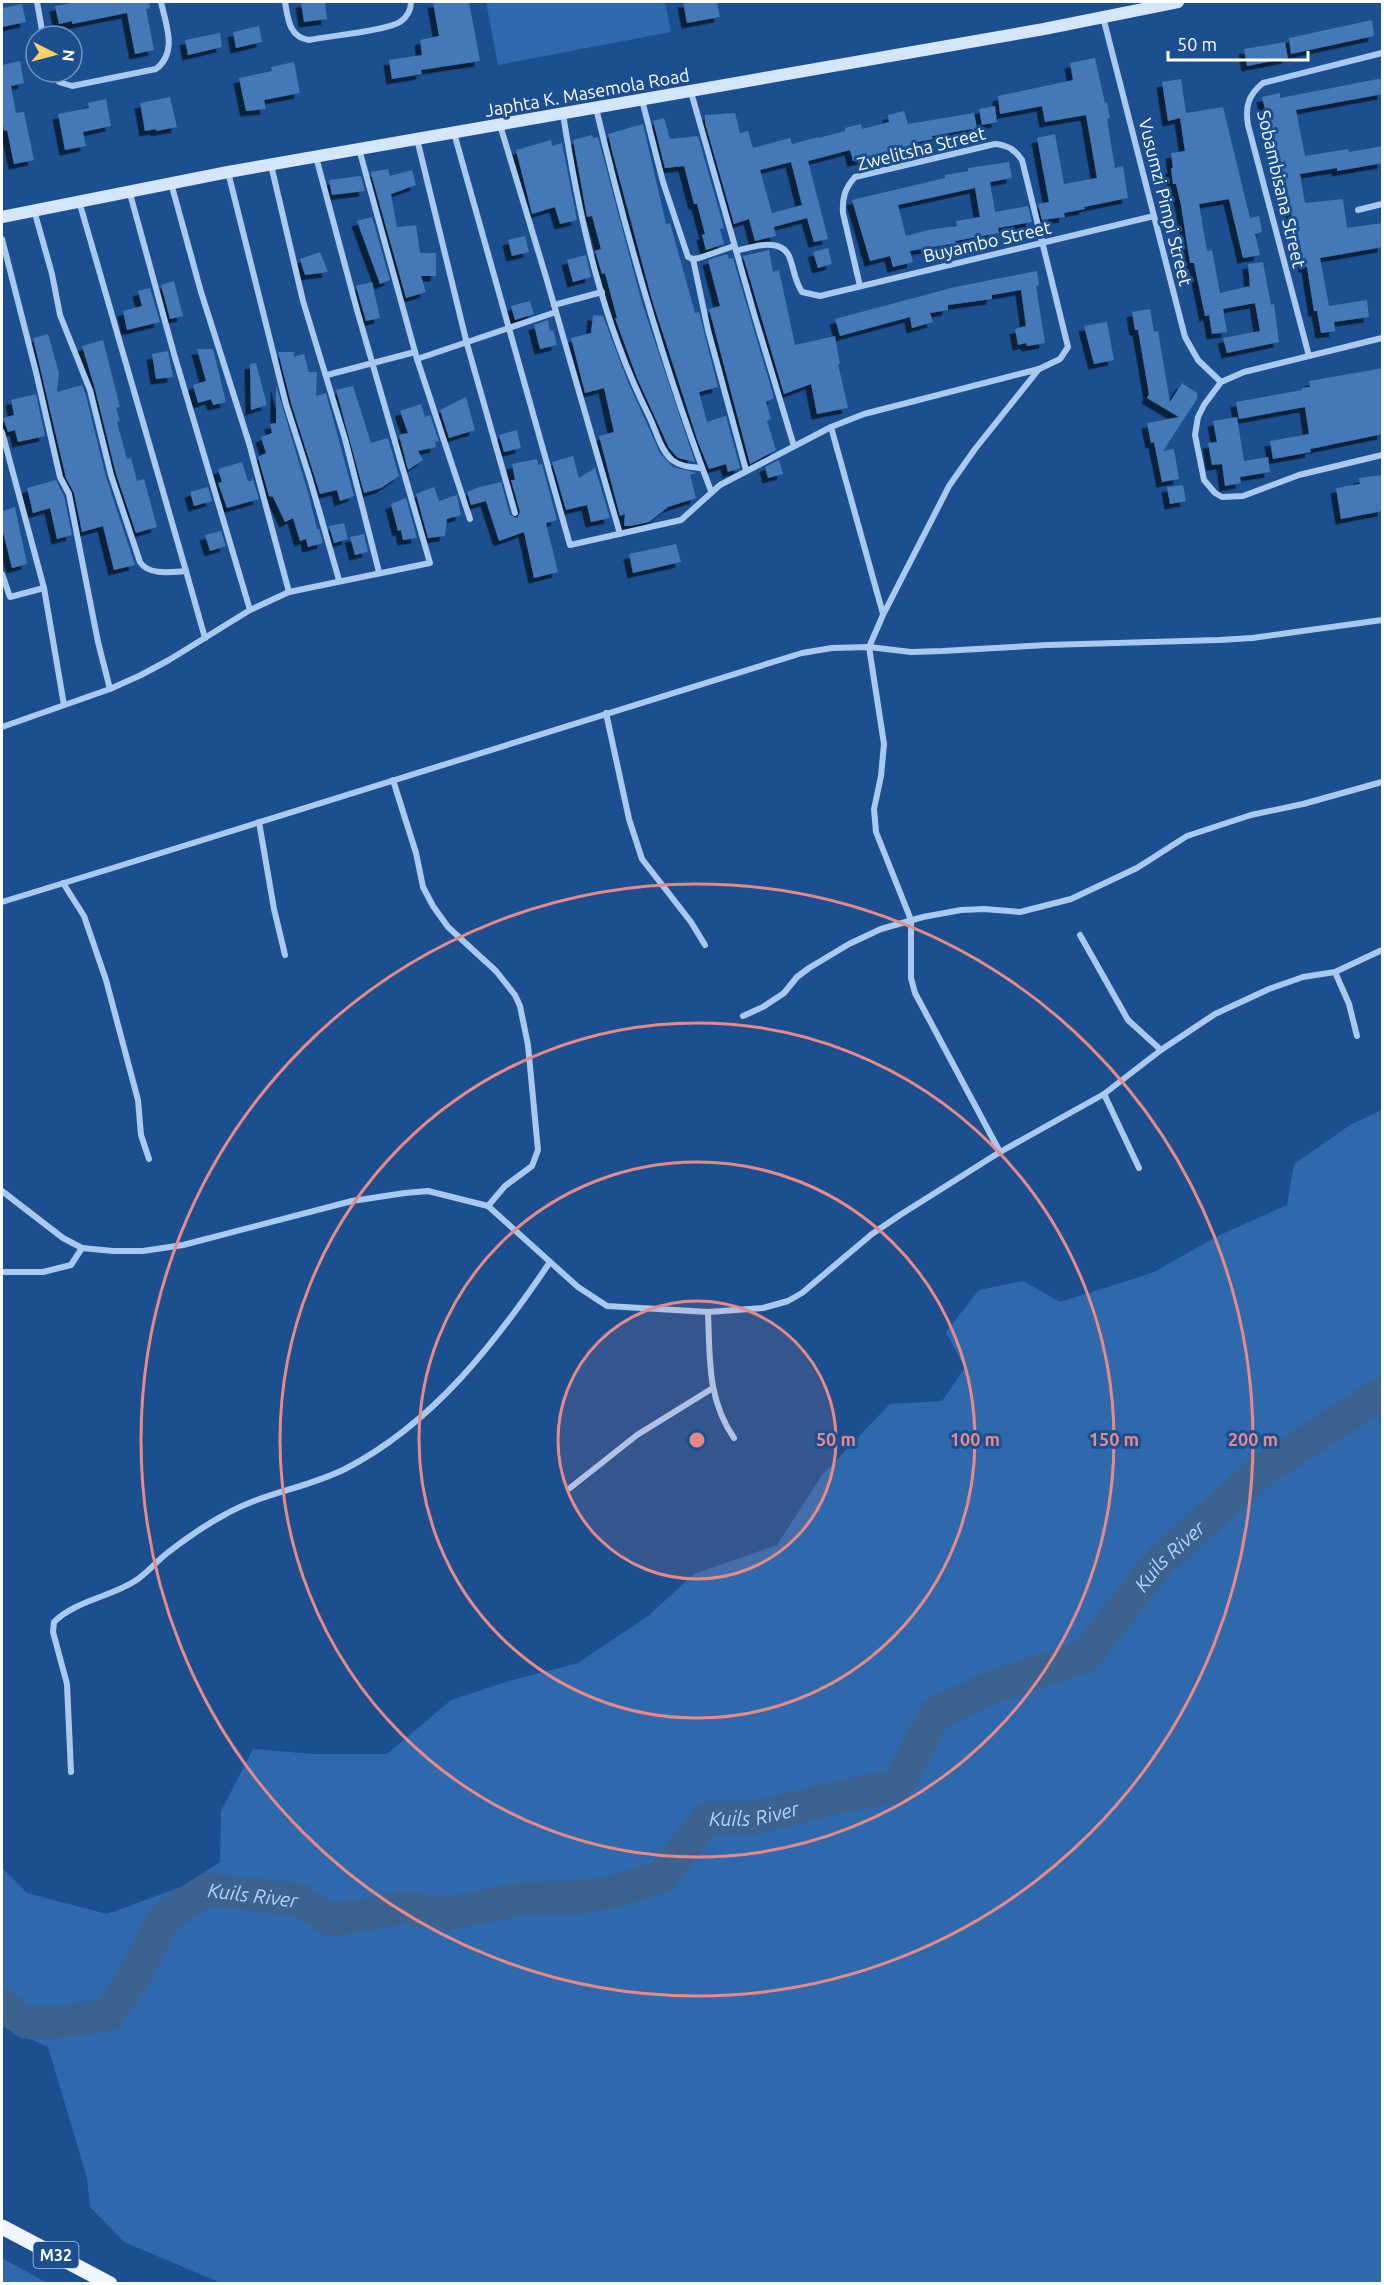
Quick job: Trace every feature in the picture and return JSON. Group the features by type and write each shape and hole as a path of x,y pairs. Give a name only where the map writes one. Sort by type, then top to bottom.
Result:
{"main road":[{"name":"Japhta K. Masemola Road","path":"2,217 171,182 691,92 1178,2"},
{"name":"M32","path":"2,2227 110,2283"}],"street":[{"path":"37,2 41,24"},
{"path":"84,84 156,69 164,63 170,50 161,2"},
{"path":"285,2 289,24 294,33 302,39 309,40 392,25 405,17 411,8 411,2"},
{"name":"Vusumzi Pimpi Street","path":"1103,17 1185,337 1198,360 1221,382"},
{"name":"Sobambisana Street","path":"1309,356 1248,125 1246,112 1248,100 1255,89 1263,83 1383,54"},
{"path":"66,84 72,86 82,84"},
{"path":"691,92 794,446"},
{"path":"642,100 663,182 685,252 693,260 708,330 746,470"},
{"path":"596,108 617,198 646,302 711,491"},
{"path":"563,114 574,182 602,292 633,385 667,454 680,465 702,468"},
{"path":"500,125 620,534"},
{"path":"454,133 570,545 681,520 711,491 746,470 831,427 864,414 1040,369"},
{"path":"417,139 467,344 514,513"},
{"name":"Zwelitsha Street","path":"860,286 842,201 849,184 855,177 995,144 1010,147 1022,160 1068,347 1060,359 1040,369"},
{"path":"359,149 417,360 470,519"},
{"path":"2,727 110,689 169,660 250,610 289,592 430,563 372,363 316,156"},
{"path":"271,164 303,301 327,375 379,572"},
{"path":"228,172 286,404 339,580"},
{"path":"171,182 201,292 249,442 289,592"},
{"path":"129,190 174,354 250,610"},
{"path":"78,200 205,638"},
{"path":"1358,210 1383,204"},
{"path":"34,210 60,315 90,390 111,475 140,562 143,568 153,571 186,571"},
{"name":"Buyambo Street","path":"735,248 767,244 782,248 788,254 795,279 802,292 809,295 827,294 1154,216"},
{"path":"2,239 60,477 69,494 98,642 110,689"},
{"path":"693,260 735,248"},
{"path":"417,360 509,329 602,292"},
{"path":"1383,338 1244,372 1221,382 1204,405 1196,427 1195,444 1204,480 1215,493 1231,498 1243,496 1299,475 1383,454"},
{"path":"327,375 415,352"},
{"path":"1000,1152 915,993 911,978 910,921 874,822 884,744 869,647 949,486 975,449 1040,369"},
{"path":"831,427 883,615"},
{"path":"2,432 44,588 64,705"},
{"path":"2,574 10,597 44,588"},
{"path":"2,902 802,653 832,648 869,647 911,652 1252,638 1383,620"},
{"path":"606,714 629,819 642,859 691,922 705,945"},
{"path":"393,780 416,853 423,887 448,927 496,971 515,994 520,1006 528,1045 538,1150 532,1166 505,1186 488,1206"},
{"path":"743,1016 775,1000 809,968 849,944 881,929 961,910 1020,912 1071,899 1137,868 1188,836 1251,815 1303,804 1383,782"},
{"path":"259,822 277,926 285,955"},
{"path":"63,883 84,916 106,980 138,1100 141,1135 149,1159"},
{"path":"1080,935 1128,1020 1161,1050"},
{"path":"2,1191 63,1238 82,1248 143,1251 183,1245 352,1201 428,1191 488,1206 578,1287 607,1306 708,1312 764,1308 788,1301 823,1277 872,1234 1000,1152 1104,1094 1161,1050 1215,1014 1241,1001 1303,977 1335,972 1383,950"},
{"path":"1335,972 1349,1004 1357,1036"},
{"path":"1104,1094 1139,1168"},
{"path":"2,1272 43,1272 71,1265 82,1248"},
{"path":"71,1772 67,1684 53,1632 54,1622 72,1610 137,1579 165,1554 226,1514 343,1470 403,1432 446,1394 478,1359 516,1312 550,1262"},
{"path":"708,1312 713,1388 718,1412 734,1438"},
{"path":"570,1488 637,1435 713,1388"}],"shaded area":[{"path":"486,2 665,2 671,32 498,65"},
{"path":"1382,1110 1382,2283 221,2283 124,2242 90,2207 87,2178 48,2047 2,2026 2,1868 27,1893 107,1914 184,1886 220,1862 221,1811 253,1749 314,1754 387,1754 451,1700 509,1681 578,1663 648,1616 694,1574 777,1545 822,1475 890,1404 942,1401 965,1368 946,1332 979,1290 1023,1281 1060,1302 1152,1273 1220,1235 1287,1205 1294,1164 1350,1125"},
{"path":"2,2258 47,2283 2,2283"}],"building":[{"path":"77,2 149,2 150,8 146,9 154,50 135,54 127,13 72,24 72,21 59,24 55,6"},
{"path":"301,2 325,2 327,19 304,22"},
{"path":"433,2 469,2 480,61 421,70 422,74 392,79 389,60 422,55 420,40 439,36"},
{"path":"683,2 717,2 720,17 687,23"},
{"path":"22,4 26,22 2,27 2,8"},
{"path":"1372,20 1374,36 1291,54 1289,38"},
{"path":"259,26 262,42 236,48 233,32"},
{"path":"220,33 222,47 188,55 185,40"},
{"path":"1285,42 1288,58 1247,66 1244,49"},
{"path":"1095,58 1110,118 1107,119 1115,168 1123,166 1128,198 1064,213 1065,217 1042,220 1038,204 1049,202 1037,138 1055,134 1064,184 1097,178 1086,115 1045,122 1042,106 1000,114 998,96 1073,80 1070,63"},
{"path":"20,61 24,83 11,86 16,113 24,112 34,160 14,164 7,130 4,131 2,119 2,65"},
{"path":"294,62 300,93 264,100 266,109 246,111 239,78 272,71 271,67"},
{"path":"1383,78 1383,94 1296,110 1305,156 1383,146 1383,163 1337,171 1337,168 1300,174 1305,203 1343,199 1347,228 1383,223 1383,247 1320,258 1329,306 1367,300 1369,317 1334,322 1335,331 1321,333 1317,311 1314,311 1307,267 1304,267 1296,223 1293,223 1285,178 1282,178 1279,158 1277,158 1262,97 1280,93 1280,98"},
{"path":"1181,79 1186,113 1223,107 1250,218 1259,216 1262,232 1255,234 1260,255 1243,258 1229,199 1199,204 1207,251 1212,250 1220,293 1250,286 1248,264 1263,262 1271,305 1274,304 1279,342 1227,353 1223,338 1260,331 1255,303 1223,309 1227,332 1212,334 1209,315 1205,316 1194,263 1190,263 1176,184 1173,184 1171,153 1185,151 1180,118 1168,121 1162,82"},
{"path":"170,97 177,127 145,131 140,103"},
{"path":"106,99 111,126 83,132 86,146 65,150 58,114 89,108 88,103"},
{"path":"995,106 997,122 982,125 979,109"},
{"path":"904,111 908,124 974,113 977,128 932,136 933,139 913,143 915,151 898,155 898,153 853,161 850,150 808,161 828,239 814,242 807,218 774,227 776,236 755,241 749,219 734,224 705,123 705,115 735,113 740,133 748,131 753,148 790,138 792,144 845,131 845,128 861,124 862,129 889,122 888,115","holes":["791,162 802,205 772,213 760,170"]},
{"path":"664,118 670,139 698,136 724,228 720,229 724,244 706,250 702,235 705,234 684,166 665,168 653,121"},
{"path":"643,124 666,224 670,223 695,313 699,312 718,387 699,392 707,422 726,416 740,468 728,472 726,464 709,469 698,442 652,300 613,155 608,134"},
{"path":"592,135 593,138 598,137 642,303 695,462 678,458 669,448 637,378 615,318 617,318 605,273 602,274 595,251 601,249 592,216 587,217 573,140"},
{"path":"551,140 552,146 562,143 577,220 560,224 555,207 532,214 516,150"},
{"path":"1009,162 1012,178 990,182 995,212 1028,206 1032,222 998,228 999,233 910,251 913,262 893,267 890,256 870,261 852,200 945,178 945,175 968,171 968,168","holes":["975,188 980,217 956,221 957,226 906,236 898,205"]},
{"path":"388,169 390,176 412,170 416,185 391,194 397,227 416,225 420,253 436,253 436,276 421,276 426,292 406,298 371,174 371,172"},
{"path":"361,176 365,191 332,195 329,180"},
{"path":"372,217 390,280 380,284 357,221"},
{"path":"525,236 529,252 512,256 508,240"},
{"path":"828,248 832,264 818,268 813,252"},
{"path":"769,250 773,272 779,270 795,345 835,336 840,364 838,364 848,408 817,414 811,384 784,394 743,256"},
{"path":"320,252 328,272 305,275 300,259"},
{"path":"727,254 729,259 733,258 774,398 766,402 771,419 767,421 776,450 750,464 709,309 720,306 708,260"},
{"path":"586,255 591,277 573,282 567,260"},
{"path":"1037,271 1039,285 1036,286 1045,343 1018,345 1015,329 1026,326 1021,290 992,295 992,299 948,305 948,310 930,313 933,322 912,328 910,317 840,336 835,319 955,287"},
{"path":"174,281 183,316 170,319 161,285"},
{"path":"372,282 380,318 366,321 356,286"},
{"path":"150,288 160,322 127,330 123,311 142,306 138,291"},
{"path":"530,301 534,314 515,320 511,306"},
{"path":"1150,309 1154,332 1158,331 1170,402 1182,383 1197,393 1197,399 1163,451 1174,449 1179,479 1162,482 1154,442 1151,443 1147,423 1179,417 1147,398 1149,394 1138,330 1135,330 1132,312"},
{"path":"593,315 603,316 628,382 660,453 673,467 697,473 690,475 696,498 668,507 649,522 624,526 625,514 620,516 599,436 614,432 604,388 585,393 571,338 591,333"},
{"path":"548,320 550,331 553,330 557,345 540,349 534,325"},
{"path":"1107,322 1114,360 1094,364 1084,326"},
{"path":"48,334 59,373 57,392 82,385 85,392 106,477 135,565 114,570 103,526 82,532 74,493 66,478 33,338"},
{"path":"103,340 120,407 116,408 120,421 117,422 127,459 131,458 137,481 144,479 157,527 136,533 116,474 82,346"},
{"path":"197,349 213,349 226,402 213,405 211,399 198,403 193,385 206,381"},
{"path":"168,351 173,377 156,379 152,354"},
{"path":"278,352 294,352 294,357 304,354 309,372 317,372 316,396 326,393 354,496 340,501 337,490 320,494 291,403"},
{"path":"256,363 267,405 251,410 250,364"},
{"path":"1383,368 1383,434 1273,459 1270,441 1309,434 1305,407 1239,419 1236,402 1302,390 1302,388 1310,387 1309,381"},
{"path":"276,385 323,543 308,547 306,539 300,541 293,518 285,522 273,497 269,496 258,457 266,453 261,437 272,433 270,424 276,423"},
{"path":"353,386 371,443 388,438 399,476 381,488 364,493 336,390"},
{"path":"36,394 45,436 18,442 15,430 8,432 3,418 14,415 11,400"},
{"path":"466,397 475,430 449,438 440,410"},
{"path":"421,404 425,417 430,415 439,441 435,442 436,447 418,451 423,460 408,470 399,435 408,433 400,411"},
{"path":"1237,417 1244,461 1268,457 1270,472 1240,477 1241,483 1225,486 1222,464 1212,465 1208,443 1217,442 1213,421"},
{"path":"517,430 521,448 504,452 499,435"},
{"path":"573,456 579,478 595,468 610,518 591,522 587,505 566,510 552,462"},
{"path":"537,459 538,465 542,464 557,520 546,523 558,572 534,578 524,532 499,541 486,501 471,505 467,492 501,482 510,515 517,518 520,512 511,480 515,480 512,464"},
{"path":"779,460 783,474 768,478 765,467"},
{"path":"242,462 248,481 252,481 252,476 259,499 227,508 218,483 222,482 218,469"},
{"path":"1383,475 1383,511 1341,519 1336,488 1360,484 1359,478"},
{"path":"56,480 64,496 72,535 57,539 50,508 33,513 27,488"},
{"path":"1183,485 1186,501 1170,504 1167,487"},
{"path":"208,487 212,501 194,506 190,492"},
{"path":"434,487 439,501 457,495 461,515 447,519 445,536 428,538 416,494"},
{"path":"406,498 417,538 403,540 401,530 398,531 391,504"},
{"path":"15,507 27,564 12,568 2,528 2,511"},
{"path":"344,523 348,539 334,543 329,526"},
{"path":"221,531 226,546 210,551 205,535"},
{"path":"364,534 368,552 355,555 350,537"},
{"path":"676,544 681,562 633,573 629,554"}],"waterway":[{"name":"Kuils River","path":"2,2005 26,2022 56,2022 108,2015 130,1983 165,1917 208,1889 299,1900 332,1920 402,1908 447,1914 520,1899 580,1897 612,1892 662,1877 707,1818 754,1818 844,1796 897,1786 935,1714 990,1688 1085,1656 1158,1563 1261,1471 1382,1393"}]}
